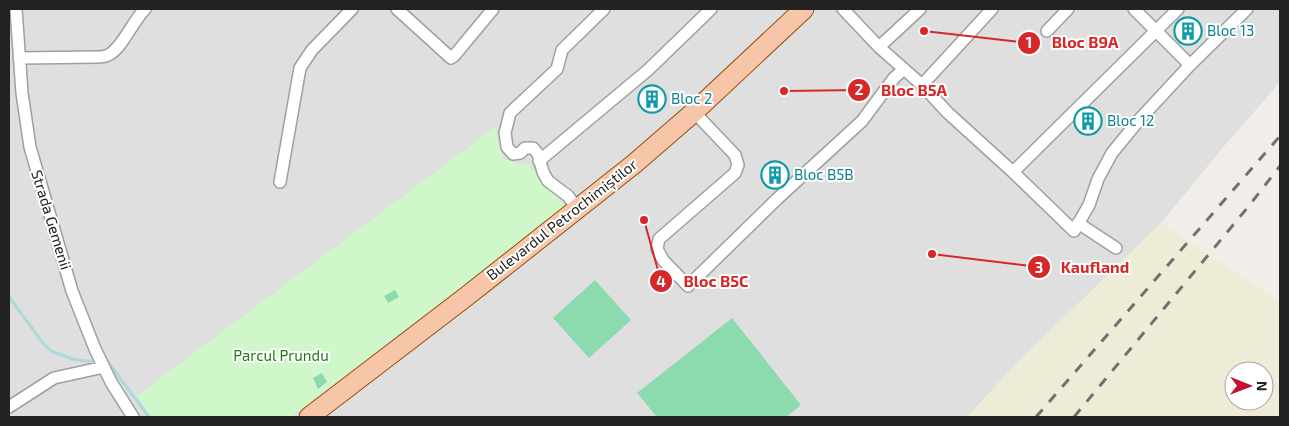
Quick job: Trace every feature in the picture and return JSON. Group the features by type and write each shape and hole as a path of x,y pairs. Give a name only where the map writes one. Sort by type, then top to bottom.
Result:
{"main road":[{"name":"Bulevardul Petrochimiștilor","path":"309,417 467,296 634,164 694,112 804,9"}],"street":[{"name":"Strada Gemenii","path":"16,9 18,58 30,147 72,291 95,350 132,417"},
{"path":"18,58 98,57 109,55 116,50 145,9"},
{"path":"280,182 300,68 312,50 352,9"},
{"path":"397,9 451,58 492,9"},
{"path":"577,208 568,196 548,181 543,172 538,154 533,148 526,148 520,153 513,154 508,147 505,133 510,113 557,69 562,50 604,9"},
{"path":"540,161 648,70 711,9"},
{"path":"843,9 879,47 922,85 1074,231 1089,205 1098,178 1112,153 1139,120 1247,9"},
{"path":"879,47 920,9"},
{"path":"922,85 992,9"},
{"path":"1047,31 1068,9"},
{"path":"1134,9 1190,66"},
{"path":"1013,172 1178,9"},
{"path":"694,112 735,156 738,165 734,173 659,239 657,249 663,260 688,286 777,199 862,121 894,78 904,69"},
{"path":"1078,223 1116,248"},
{"path":"9,407 54,378 104,367"}],"shaded area":[{"path":"9,9 1280,9 1280,82 1161,223 1017,363 967,417 9,417"},
{"path":"1102,217 1128,240 1109,261 1083,238"},
{"path":"1161,223 1280,302 1280,417 967,417 1017,363"},
{"path":"675,262 727,316 695,347 644,292"}],"green space":[{"name":"Parcul Prundu","path":"495,127 503,159 529,165 566,207 291,417 152,417 137,396"},
{"path":"595,280 631,320 589,358 553,318"},
{"path":"395,290 399,297 388,303 384,296"},
{"path":"732,318 801,405 786,417 657,417 637,393"},
{"path":"322,373 327,382 318,389 313,378"}],"waterway":[{"path":"9,297 51,351 85,361 97,358"},
{"path":"105,358 149,417"}],"railway":[{"path":"1036,417 1280,136"},
{"path":"1074,417 1280,166"}],"place":[{"name":"Bloc B9A","path":"924,31"},
{"name":"Bloc 13","path":"1188,31"},
{"name":"Bloc B5A","path":"784,91"},
{"name":"Bloc 2","path":"652,99"},
{"name":"Bloc 12","path":"1088,121"},
{"name":"Bloc B5B","path":"775,175"},
{"name":"Bloc B5C","path":"644,220"},
{"name":"Kaufland","path":"932,254"}]}
